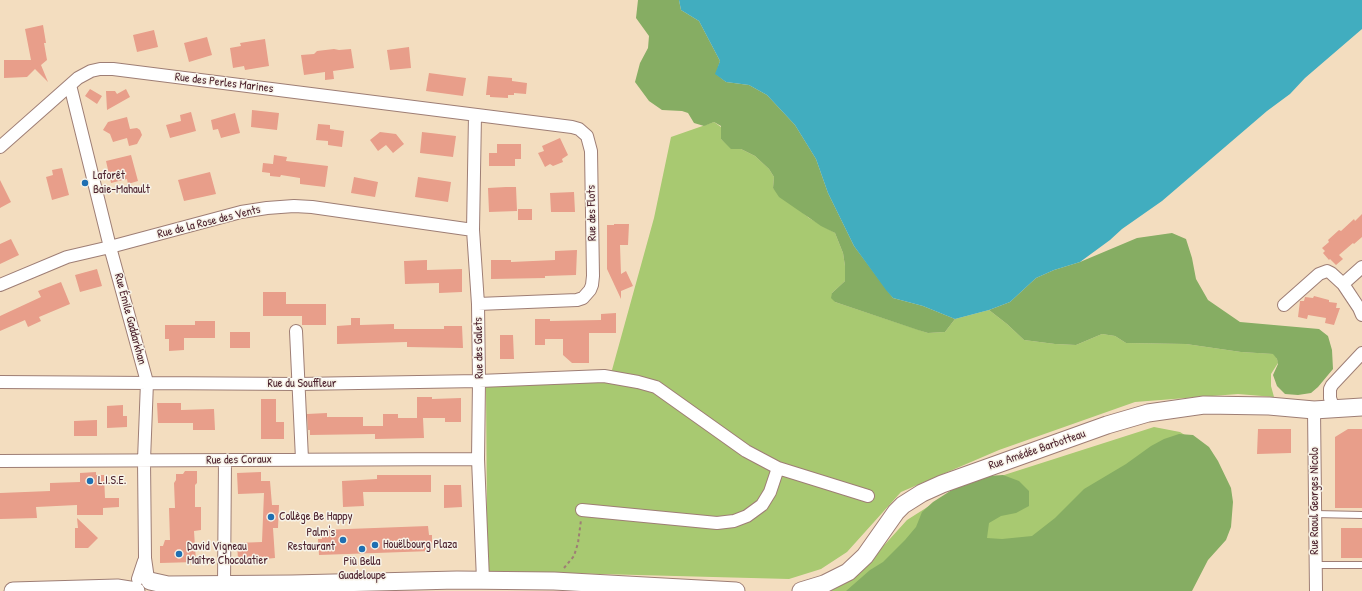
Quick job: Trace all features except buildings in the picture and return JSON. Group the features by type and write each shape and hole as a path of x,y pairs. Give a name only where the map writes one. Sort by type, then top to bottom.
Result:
{"street":[{"name":"Rue des Perles Marines","path":"0,147 84,74 91,71 108,69 475,115"},
{"name":"Rue Émile Gaddarkhan","path":"70,85 110,247 147,382 144,460 145,558 143,586"},
{"name":"Rue des Galets","path":"475,115 473,230 478,304 478,459 483,580"},
{"name":"Rue des Flots","path":"475,115 572,127 579,129 587,136 591,152 593,276 592,285 587,295 583,298 570,301 478,304"},
{"name":"Rue de la Rose des Vents","path":"0,285 59,260 241,212 279,207 312,207 473,230"},
{"path":"1342,284 1362,267"},
{"path":"1284,306 1321,272 1327,271 1342,284 1359,308 1362,315"},
{"path":"296,331 302,459"},
{"path":"1334,410 1330,398 1330,389 1362,353"},
{"name":"Rue du Souffleur","path":"0,382 298,384 479,382 604,376 656,387 746,451 778,468 868,496"},
{"name":"Rue Amédée Barbotteau","path":"801,591 824,584 848,572 865,556 896,512 903,505 922,493 942,484 1085,433 1148,413 1204,405 1237,404 1314,410 1334,410 1362,407"},
{"name":"Rue Raoul Georges Nicolo","path":"1314,410 1316,591"},
{"name":"Rue des Coraux","path":"0,461 478,459"},
{"path":"224,585 225,460"},
{"path":"582,510 717,523 734,521 747,516 762,505 770,492 778,468"},
{"path":"13,591 143,586 169,588 224,585 292,588 483,580 554,581 736,591"}],"lane":[{"path":"1315,514 1362,515"},
{"path":"1316,565 1362,565"}],"path":[{"path":"554,581 574,556 578,543 582,510"}],"green space":[{"path":"638,0 679,0 681,10 699,21 720,61 716,74 726,82 749,85 767,95 795,125 816,159 828,193 854,246 893,298 923,306 955,319 945,332 928,333 835,302 831,298 832,293 845,281 843,253 835,233 821,226 779,197 773,188 774,177 769,169 755,156 741,149 731,149 721,139 721,126 714,122 704,126 694,123 688,113 682,111 662,110 649,101 635,82 640,63 648,48 649,36 636,18"},
{"path":"714,122 721,127 721,139 731,148 741,149 755,156 769,169 774,177 773,188 809,218 835,233 843,253 845,281 832,293 835,302 928,333 945,332 955,319 989,310 1024,340 1076,345 1102,334 1115,336 1126,343 1186,344 1241,352 1274,354 1278,363 1271,374 1271,386 1274,397 1238,394 1135,402 999,450 901,492 847,552 821,569 789,579 486,571 486,387 612,370 654,218 671,137"},
{"path":"1172,233 1186,239 1192,258 1196,279 1208,300 1240,322 1319,329 1328,336 1332,350 1333,369 1318,387 1311,393 1298,395 1285,394 1277,386 1273,375 1278,364 1277,359 1273,354 1241,352 1186,344 1126,343 1115,336 1102,334 1076,345 1024,340 989,310 1010,302 1036,278 1054,270 1080,262 1137,238"},
{"path":"1154,427 1180,432 1196,442 1189,591 831,591 859,573 907,520 951,492"},
{"path":"1179,434 1193,435 1209,447 1218,461 1231,488 1233,502 1231,527 1226,540 1208,560 1192,591 846,591 870,570 883,562 905,540 916,527 922,512 933,502 958,486 987,476 1003,475 1019,481 1029,491 1029,506 1016,513 1001,516 989,523 987,538 1002,539 1032,536 1055,518 1084,489 1126,464 1151,446 1164,439"}],"water":[{"path":"679,0 1362,0 1362,29 1305,78 1290,94 1267,111 1162,201 1122,229 1110,240 1080,262 1054,270 1036,278 1010,302 989,310 955,319 923,306 893,298 886,290 854,246 828,193 816,159 795,125 767,95 749,85 726,82 715,74 720,61 699,21 681,10"}],"place":[{"name":"Laforêt Baie-Mahault","path":"85,183"},
{"name":"L.I.S.E.","path":"90,481"},
{"name":"Collège Be Happy","path":"271,517"},
{"name":"Palm's Restaurant","path":"343,540"},
{"name":"Houëlbourg Plaza","path":"375,545"},
{"name":"Più Bella Guadeloupe","path":"362,549"},
{"name":"David Vigneau Maître Chocolatier","path":"179,554"}]}
